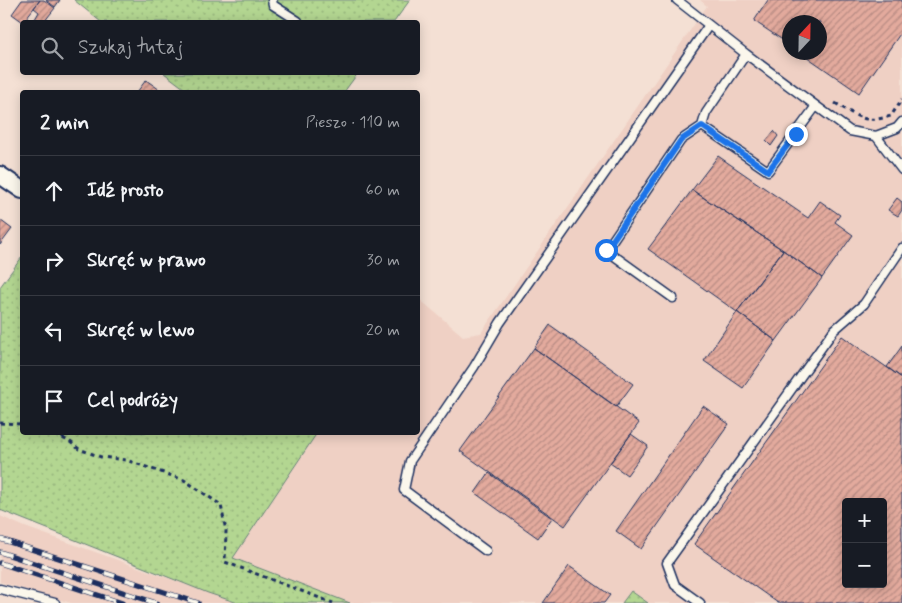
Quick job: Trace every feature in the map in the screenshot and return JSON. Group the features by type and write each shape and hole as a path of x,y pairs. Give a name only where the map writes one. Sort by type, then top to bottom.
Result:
{"street":[{"path":"0,174 20,189"}],"lane":[{"path":"272,0 273,5 296,20"},
{"path":"677,0 746,54 850,130 876,136 897,128 902,122"},
{"path":"486,551 404,490 410,461 474,367 500,323 709,25"},
{"path":"673,298 606,250 681,140 702,126 706,113 746,54"},
{"path":"702,126 768,171 816,106"},
{"path":"876,136 902,170"},
{"path":"700,603 675,585 668,563 834,330 864,304 902,248"},
{"path":"0,589 55,603"}],"path":[{"path":"834,103 860,118 874,121 891,116 902,99"},
{"path":"0,423 20,424"},
{"path":"55,435 79,449 101,457 126,460 184,480 221,505 226,531 225,562 333,603"}],"shaded area":[{"path":"700,0 902,0 902,603 648,603 631,591 622,603 350,603 233,558 316,435 420,435 420,300 463,336 481,333 707,6"},
{"path":"0,516 25,527 238,603 71,603 0,582"}],"green space":[{"path":"74,0 410,0 395,20 99,20"},
{"path":"167,75 357,75 345,90 186,90"},
{"path":"20,260 20,435 316,435 233,558 350,603 238,603 208,593 0,510 0,287"},
{"path":"631,591 648,603 622,603"}],"building":[{"path":"22,0 40,0 25,20 20,20 12,14"},
{"path":"40,0 44,0 55,8 46,20 37,20 35,19 39,12 34,8"},
{"path":"46,0 60,0 55,7"},
{"path":"768,0 902,0 902,31 859,93 812,60 827,60 827,15 782,15 782,40 754,21"},
{"path":"146,80 160,90 138,90"},
{"path":"774,131 778,136 771,146 766,141"},
{"path":"718,156 808,218 820,201 840,215 835,222 853,235 822,278 692,190"},
{"path":"692,190 783,250 737,312 648,249"},
{"path":"897,198 902,202 902,210 898,216 888,210"},
{"path":"0,220 12,229 0,245"},
{"path":"783,250 822,278 776,341 737,312"},
{"path":"737,312 776,341 743,388 704,361"},
{"path":"550,325 633,384 616,407 534,348"},
{"path":"842,336 902,378 902,603 778,603 694,544"},
{"path":"902,346 902,378 887,367"},
{"path":"534,348 639,423 565,526 460,451"},
{"path":"703,406 729,424 641,549 616,531"},
{"path":"631,434 648,446 627,475 610,463"},
{"path":"489,473 552,518 538,538 475,493"},
{"path":"569,566 610,595 604,603 543,603"}],"railway":[{"path":"0,539 198,603"},
{"path":"0,552 156,603"},
{"path":"0,563 122,603"}],"route":[{"path":"606,250 681,140 702,126 768,171 796,134"}]}
